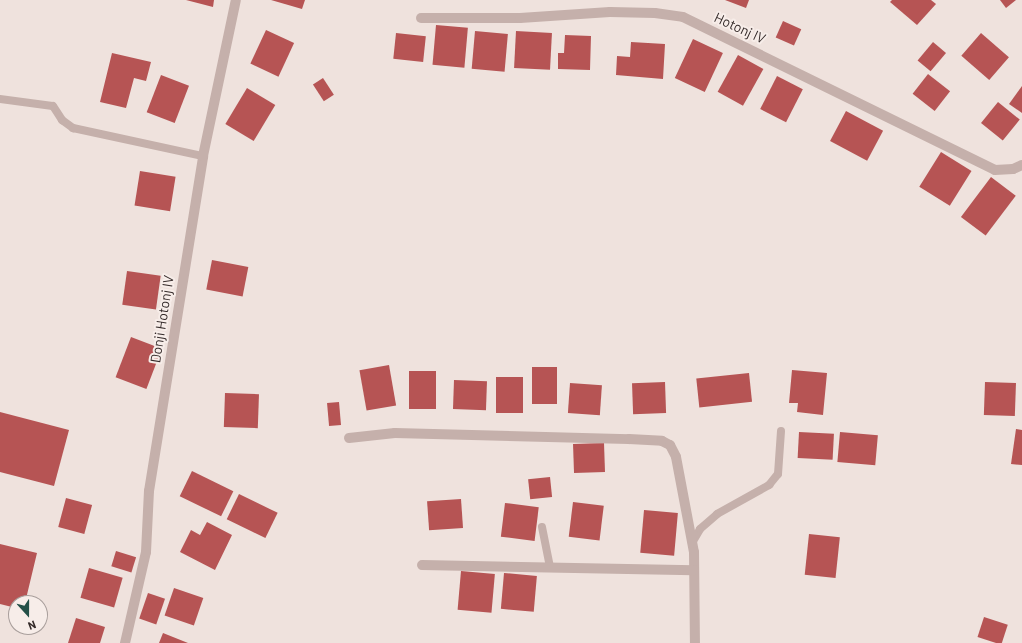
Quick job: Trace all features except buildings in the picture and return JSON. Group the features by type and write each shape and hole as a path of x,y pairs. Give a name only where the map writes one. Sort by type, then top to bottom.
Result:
{"street":[{"name":"Donji Hotonj IV","path":"125,643 146,552 149,491 203,156 236,0"},
{"name":"Hotonj IV","path":"421,18 520,18 610,12 655,13 683,17 995,170 1013,169 1022,165"},
{"path":"349,438 395,433 662,441 670,446 676,457 692,543 695,643"},
{"path":"422,565 694,570"}],"lane":[{"path":"0,99 53,106 62,120 73,128 203,156"},
{"path":"692,543 700,529 717,514 769,485 778,474 781,431"},
{"path":"542,527 550,567"}]}
